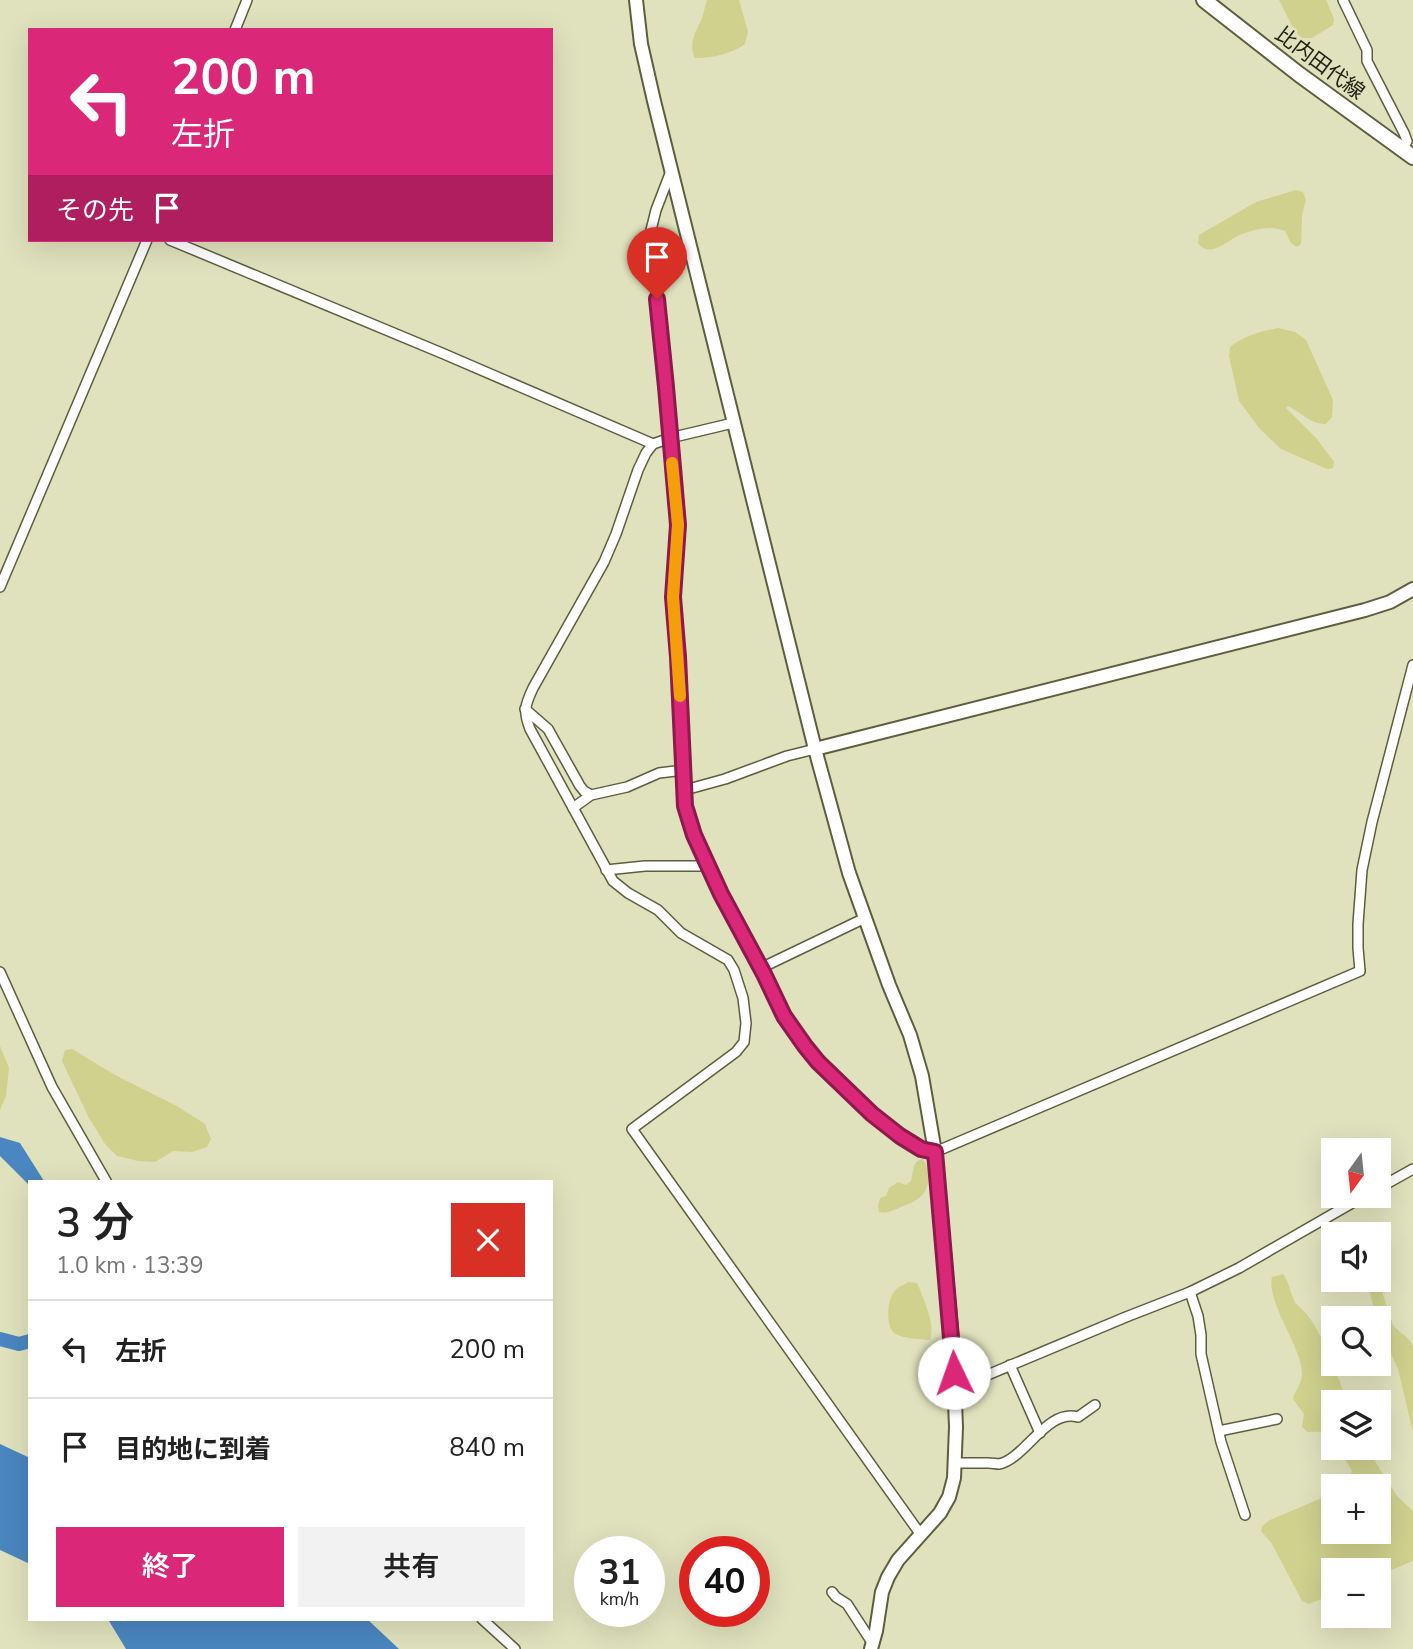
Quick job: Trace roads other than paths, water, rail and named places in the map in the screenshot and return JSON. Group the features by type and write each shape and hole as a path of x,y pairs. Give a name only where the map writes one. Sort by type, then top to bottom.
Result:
{"main road":[{"name":"比内田代線","path":"1204,0 1300,75 1408,153"}],"street":[{"path":"236,28 247,0"},
{"path":"636,0 641,44 671,170 815,749 849,873 889,985 911,1035 922,1076 935,1152 953,1352 954,1478 940,1513 898,1560 888,1577 882,1592 872,1647"},
{"path":"1343,0 1367,50 1367,61 1404,133 1408,153"},
{"path":"671,170 651,230 678,525 673,597 685,806 708,866 784,1016 818,1062 872,1114 900,1136 921,1149 935,1152 1360,971 1357,948 1362,870 1413,665"},
{"path":"0,587 146,242"},
{"path":"175,242 653,444"},
{"path":"733,422 653,444 646,453 604,562 526,701 524,715 606,870 617,884 658,911 681,933 728,960 743,998 746,1023 744,1042 736,1052 632,1129 921,1535"},
{"path":"685,790 725,779 787,756 1365,610 1390,602 1413,589"},
{"path":"525,709 548,729 580,786 591,795"},
{"path":"573,808 591,795 627,787 659,772 684,770"},
{"path":"606,870 645,866 708,866"},
{"path":"761,968 865,918"},
{"path":"0,972 52,1087 105,1180"},
{"path":"1391,1181 1413,1169"},
{"path":"954,1389 1190,1293 1343,1208"},
{"path":"1190,1293 1198,1316 1201,1354 1219,1432 1245,1515"},
{"path":"1010,1365 1040,1433"},
{"path":"955,1463 999,1464 1010,1459 1062,1416 1078,1417 1096,1405"},
{"path":"1219,1432 1276,1419"},
{"path":"832,1592 847,1604 872,1647"},
{"path":"484,1621 515,1649"}],"water":[{"path":"0,1137 20,1143 43,1180 28,1180 28,1184 0,1156"},
{"path":"0,1444 28,1457 28,1563 0,1550"},
{"path":"109,1621 369,1621 399,1649 126,1649"}],"waterway":[{"path":"0,1339 19,1344 28,1342"}]}
